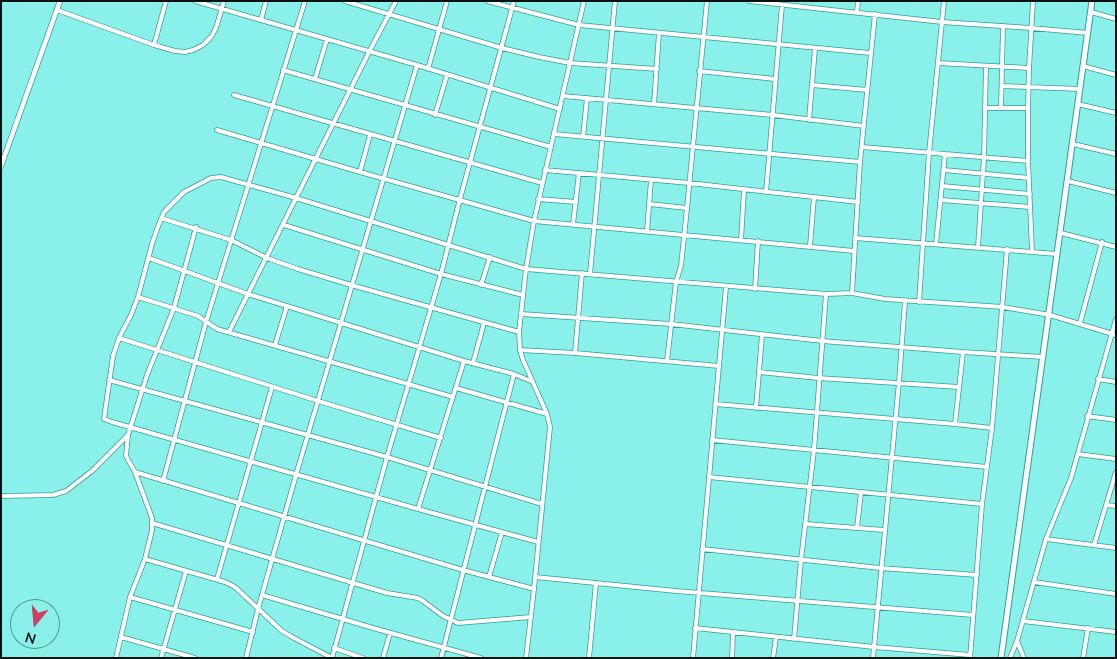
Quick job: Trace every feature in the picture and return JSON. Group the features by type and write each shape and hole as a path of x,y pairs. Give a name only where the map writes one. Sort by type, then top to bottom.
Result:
{"main road":[{"path":"1001,658 1092,1"}],"street":[{"path":"1,166 60,1"},
{"path":"154,45 166,1"},
{"path":"195,1 417,65 560,109"},
{"path":"57,10 154,45 186,52 203,45 211,37 216,28 224,1"},
{"path":"260,20 266,1"},
{"path":"163,481 206,322 304,1"},
{"path":"345,1 502,48 570,63 657,69"},
{"path":"229,332 396,1"},
{"path":"428,69 447,1"},
{"path":"487,1 579,25 870,53"},
{"path":"144,559 217,579 235,587 292,637 332,658 396,425 441,274 514,1"},
{"path":"526,658 536,577 550,427 547,414 520,350 519,332 526,269 538,199 584,1"},
{"path":"590,274 615,1"},
{"path":"667,361 676,282 680,272 707,1"},
{"path":"750,1 942,22 1088,33"},
{"path":"857,12 858,1"},
{"path":"919,302 929,153 944,1"},
{"path":"1032,251 1028,161 1028,68 1033,1"},
{"path":"766,192 782,5"},
{"path":"1091,12 1116,19"},
{"path":"852,293 860,162 875,14"},
{"path":"1001,108 1003,26"},
{"path":"654,104 659,33"},
{"path":"315,79 327,40"},
{"path":"809,120 815,48"},
{"path":"938,63 1028,68"},
{"path":"246,658 272,558 340,322 372,222 417,65"},
{"path":"978,247 984,158 986,66"},
{"path":"1083,66 1116,74"},
{"path":"283,70 550,148"},
{"path":"700,71 775,79"},
{"path":"435,115 446,75"},
{"path":"812,85 867,90"},
{"path":"1002,86 1080,89"},
{"path":"234,95 542,183"},
{"path":"563,96 773,115 864,126"},
{"path":"583,137 587,98"},
{"path":"1078,104 1116,112"},
{"path":"985,108 1028,108"},
{"path":"217,130 534,221 854,251"},
{"path":"554,134 860,162"},
{"path":"360,172 370,135"},
{"path":"1073,144 1116,154"},
{"path":"862,147 1028,161"},
{"path":"936,244 945,154"},
{"path":"545,170 689,183 858,202"},
{"path":"944,170 1029,178"},
{"path":"573,224 579,173"},
{"path":"538,542 296,475 104,419 108,380 118,338 131,315 161,218 170,205 184,192 211,178 221,177 296,198 526,269 726,287 826,294 852,293 905,301 1003,307 1050,315 1114,334"},
{"path":"647,231 651,180"},
{"path":"1068,181 1116,193"},
{"path":"942,186 1030,194"},
{"path":"741,240 744,190"},
{"path":"810,246 814,197"},
{"path":"538,199 576,202"},
{"path":"941,200 1030,207"},
{"path":"649,204 687,208"},
{"path":"161,218 196,227 231,240 267,258 351,285 519,332"},
{"path":"284,225 441,274 523,295"},
{"path":"116,658 130,597 144,559 152,523 152,515 135,472 126,456 128,435 142,390 174,308 196,227"},
{"path":"1061,233 1116,247"},
{"path":"855,238 1058,254"},
{"path":"755,289 758,241"},
{"path":"1080,324 1102,242"},
{"path":"695,628 970,656 982,504 992,428 1007,249"},
{"path":"481,284 490,257"},
{"path":"149,258 248,294 420,348 514,374 534,382"},
{"path":"575,353 582,273"},
{"path":"693,658 726,287"},
{"path":"794,639 814,450 818,378 826,294"},
{"path":"138,297 198,316 215,328 453,397"},
{"path":"872,658 905,301"},
{"path":"275,345 287,306"},
{"path":"521,314 671,324 901,348 1044,357"},
{"path":"1010,658 1017,642 1046,539 1071,478 1098,379 1114,334 1116,319"},
{"path":"473,363 484,323"},
{"path":"756,408 762,334"},
{"path":"118,338 441,438"},
{"path":"520,350 719,366"},
{"path":"955,424 963,352"},
{"path":"418,509 464,361"},
{"path":"759,372 818,378 959,387"},
{"path":"441,658 514,374"},
{"path":"1098,379 1116,382"},
{"path":"108,380 387,457 542,504"},
{"path":"217,579 272,387"},
{"path":"456,388 547,414"},
{"path":"715,404 992,428"},
{"path":"1087,416 1116,420"},
{"path":"1,496 53,495 66,491 87,476 128,435"},
{"path":"712,440 987,467"},
{"path":"1078,454 1116,459"},
{"path":"135,472 463,570 534,589"},
{"path":"1094,545 1116,472"},
{"path":"709,477 982,504"},
{"path":"857,528 861,492"},
{"path":"1106,505 1116,506"},
{"path":"152,523 423,601 450,620 464,623 531,617"},
{"path":"805,524 884,530"},
{"path":"489,577 502,532"},
{"path":"1046,539 1116,548"},
{"path":"702,549 880,568 977,575"},
{"path":"160,658 186,571"},
{"path":"536,577 699,593 974,615"},
{"path":"1034,582 1116,594"},
{"path":"589,658 596,583"},
{"path":"262,595 481,658"},
{"path":"130,597 253,632"},
{"path":"1023,621 1116,632"},
{"path":"1083,658 1088,628"},
{"path":"383,658 390,633"},
{"path":"732,658 733,633"},
{"path":"121,637 195,658"},
{"path":"773,658 776,637"},
{"path":"1017,642 1024,658"},
{"path":"334,648 364,658"},
{"path":"934,652 934,658"}]}
